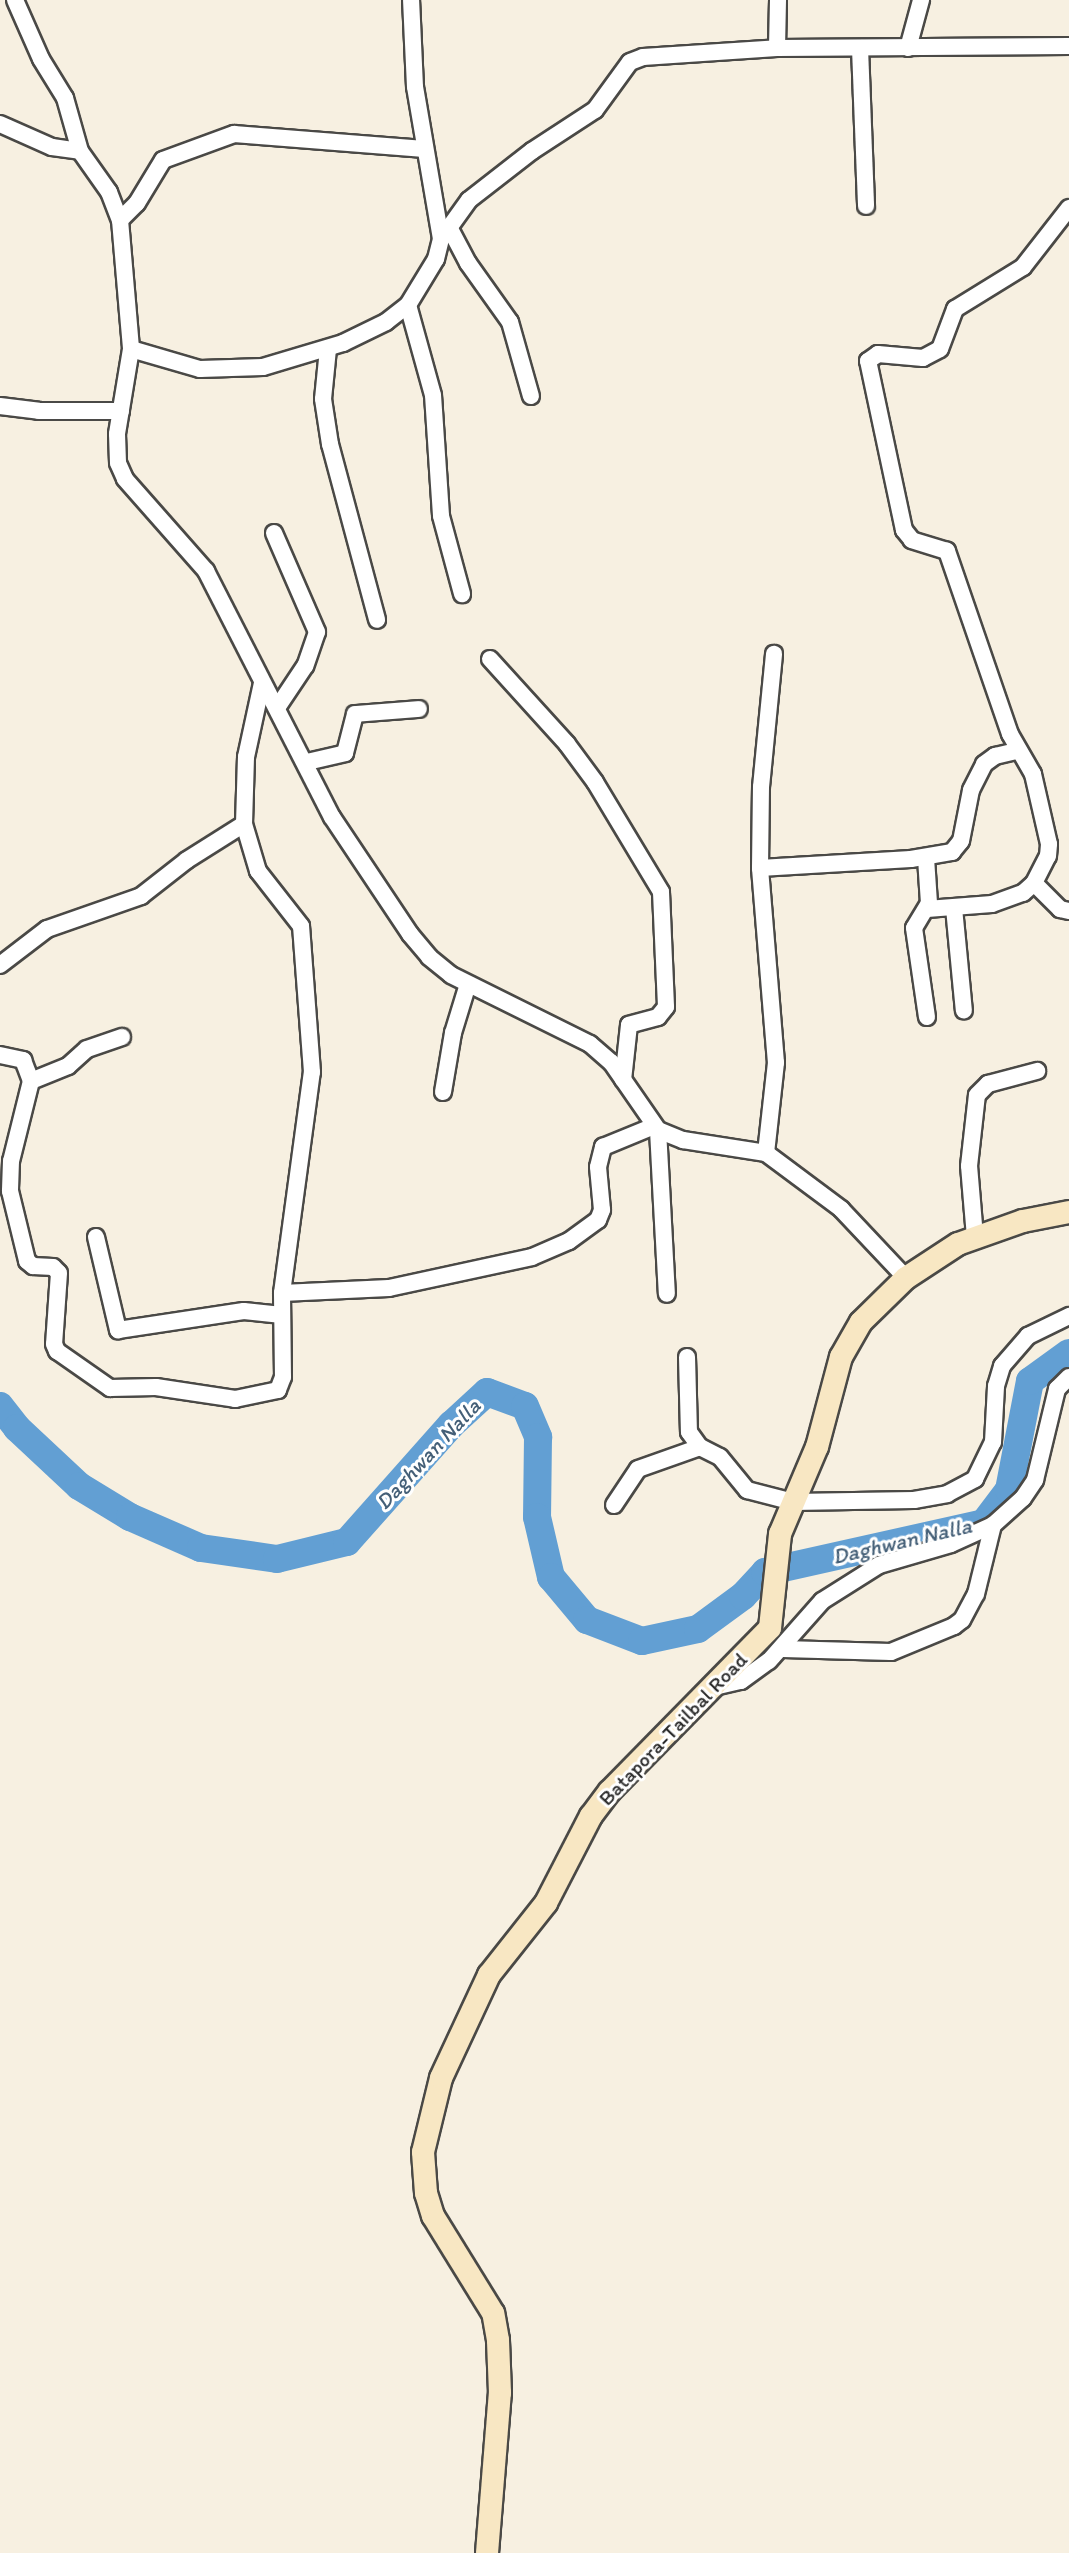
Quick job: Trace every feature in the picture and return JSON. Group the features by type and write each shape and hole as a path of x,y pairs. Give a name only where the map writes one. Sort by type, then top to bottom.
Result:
{"main road":[{"name":"Batapora-Tailbal Road","path":"487,2553 500,2393 498,2340 492,2313 433,2216 426,2193 423,2152 432,2102 489,1975 546,1903 591,1816 610,1791 770,1628 775,1604 780,1534 817,1447 833,1383 849,1341 861,1322 906,1278 975,1237 1023,1221 1069,1212"}],"street":[{"path":"15,0 41,59 65,98 80,151 110,192 120,220 130,349 117,447 125,479 206,571 262,683 307,762 332,817 411,934 429,957 468,984 590,1044 611,1062 656,1128 682,1140 766,1153 841,1209 906,1278"},
{"path":"411,0 415,87 424,149 445,233 510,322 531,396"},
{"path":"777,48 778,0"},
{"path":"908,48 921,0"},
{"path":"130,349 200,369 219,371 263,368 328,349 370,332 408,305 436,259 445,233 469,201 540,145 595,111 630,62 643,57 777,48 1069,46"},
{"path":"860,48 866,206"},
{"path":"0,124 52,147 80,151"},
{"path":"120,220 137,203 163,160 234,134 424,149"},
{"path":"927,1017 914,928 916,918 927,909 954,908 1009,900 1034,884 1048,856 1049,844 1033,774 1017,751 947,551 912,540 904,530 868,366 874,355 920,358 940,349 955,309 1023,267 1069,208"},
{"path":"408,305 433,395 441,516 462,594"},
{"path":"328,349 323,399 330,444 377,620"},
{"path":"0,406 39,411 121,411"},
{"path":"274,533 317,632 305,666 277,708"},
{"path":"766,1153 776,1063 760,868 761,770 774,654"},
{"path":"490,659 567,744 595,782 661,892 666,1007 658,1017 629,1025 623,1080"},
{"path":"0,1055 23,1060 31,1081 11,1161 10,1191 27,1261 33,1266 53,1267 59,1273 54,1344 57,1351 110,1388 156,1387 251,1399 273,1394 281,1384 282,1293 312,1072 309,1018 302,982 299,919 272,893 258,871 243,824 246,757 262,683"},
{"path":"307,762 345,753 355,714 419,709"},
{"path":"760,868 926,858 957,848 971,790 984,764 995,756 1017,751"},
{"path":"0,965 47,929 141,896 187,860 243,824"},
{"path":"926,858 927,909"},
{"path":"1034,884 1060,909 1069,911"},
{"path":"954,908 964,1011"},
{"path":"443,1092 453,1033 468,984"},
{"path":"31,1081 68,1066 87,1049 122,1037"},
{"path":"975,1237 969,1166 977,1095 988,1084 1037,1071"},
{"path":"282,1293 370,1291 487,1269 550,1249 585,1233 598,1220 602,1210 598,1167 603,1147 656,1128"},
{"path":"656,1128 667,1294"},
{"path":"96,1237 118,1330 244,1311 282,1315"},
{"path":"687,1357 688,1422 700,1447 720,1457 747,1490 793,1502 914,1500 947,1494 975,1479 993,1442 996,1386 1002,1366 1028,1336 1069,1316"},
{"path":"709,1688 741,1681 783,1649 822,1600 879,1565 951,1544 993,1525 1023,1498 1035,1480 1057,1389 1069,1377"},
{"path":"614,1505 638,1469 700,1447"},
{"path":"783,1649 891,1652 954,1626 962,1620 976,1594 993,1525"}],"waterway":[{"name":"Daghwan Nalla","path":"0,1406 17,1428 79,1486 130,1517 201,1548 277,1559 347,1542 451,1425 487,1392 525,1406 538,1437 537,1517 551,1577 587,1620 642,1641 698,1629 743,1596 765,1572 984,1523 1009,1490 1030,1381 1069,1353"}]}
